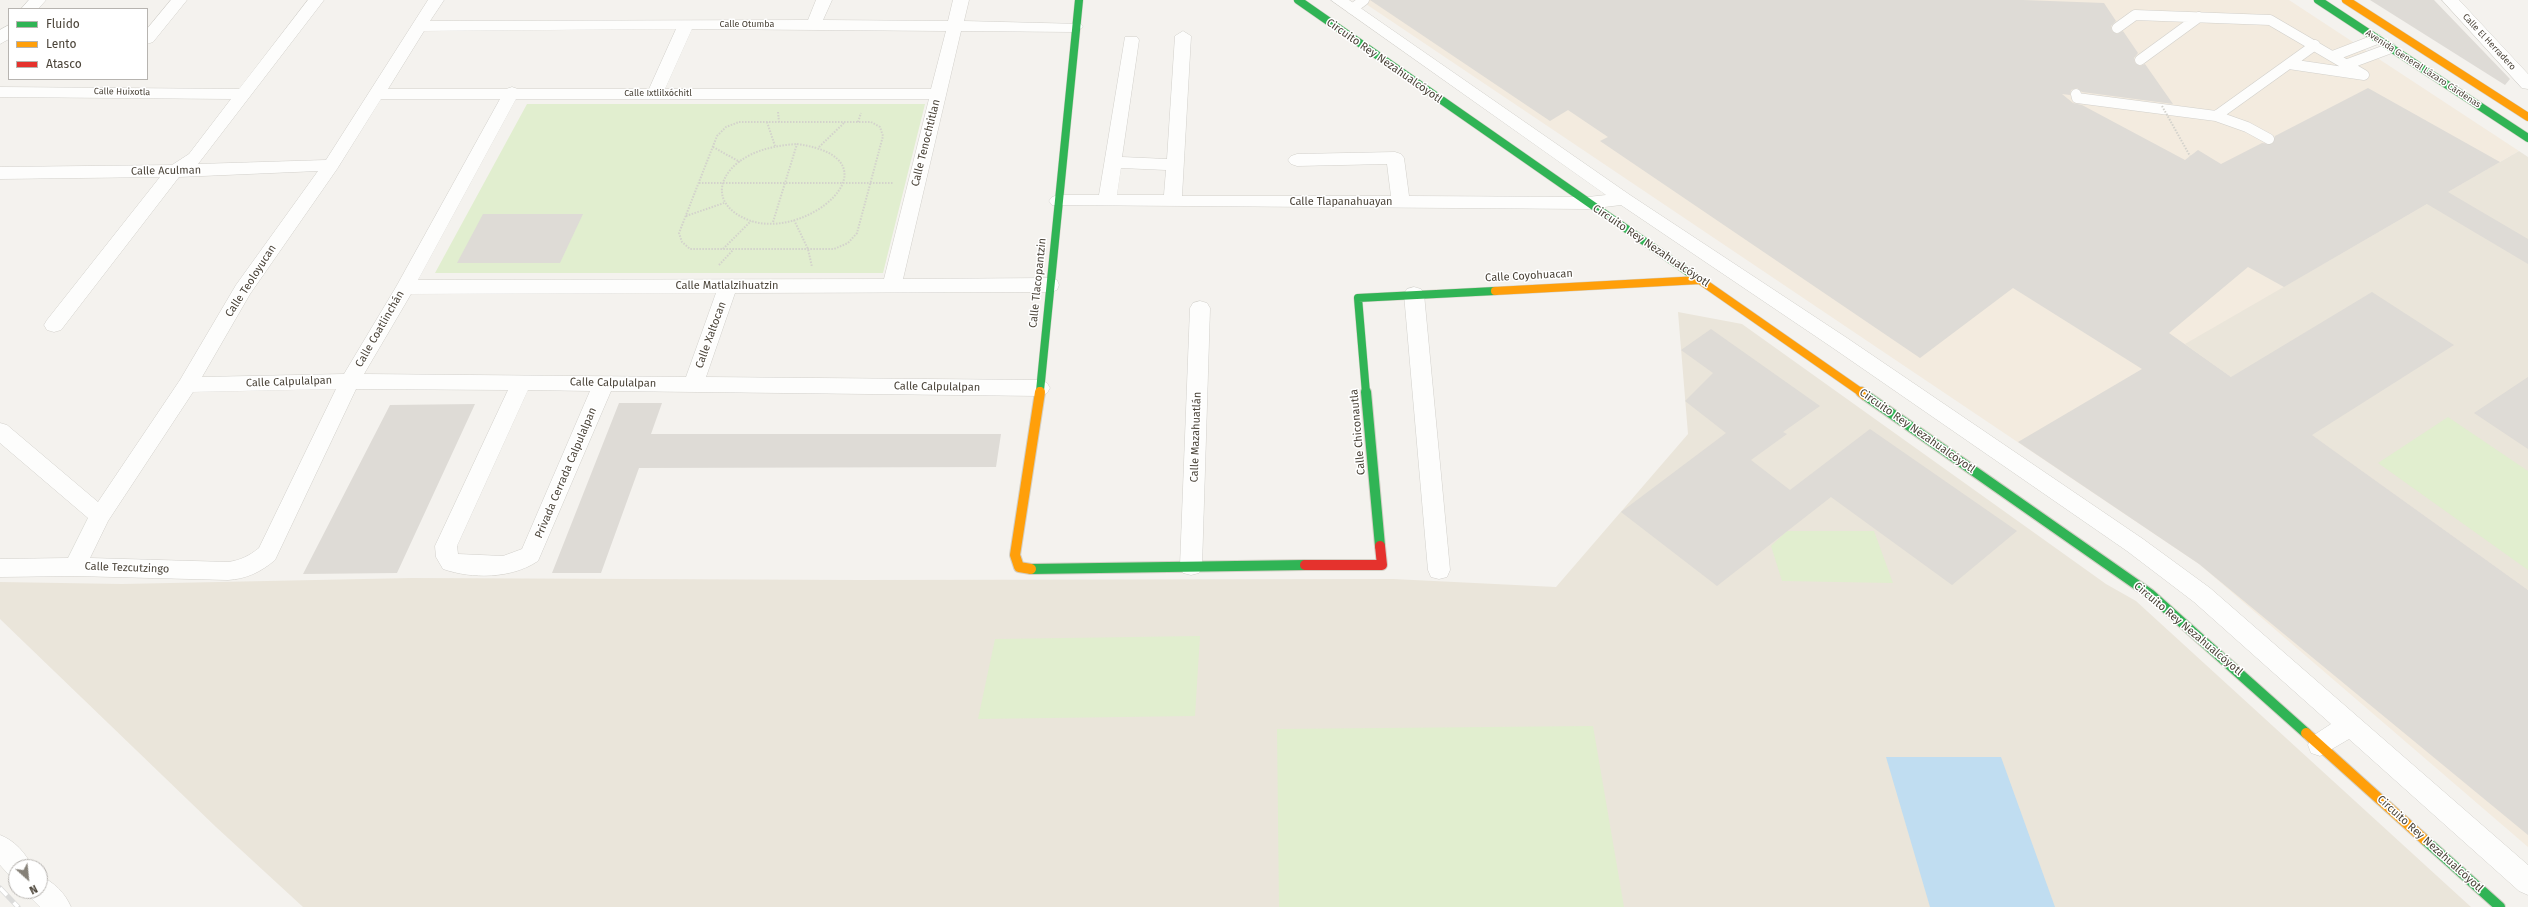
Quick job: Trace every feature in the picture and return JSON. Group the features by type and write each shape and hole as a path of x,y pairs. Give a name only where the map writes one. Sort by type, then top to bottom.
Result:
{"street":[{"path":"30,8 38,0"},
{"path":"148,38 179,0"},
{"path":"54,325 174,171 186,166 195,158 316,0"},
{"name":"Calle Teoloyucan","path":"75,567 100,516 187,385 243,290 331,165 378,94 436,0"},
{"path":"814,24 824,0"},
{"name":"Calle Tenochtitlan","path":"892,286 961,0"},
{"name":"Calle Tlacopantzin","path":"1079,0 1075,27 1040,388 1015,555 1018,568 1034,570 1192,566"},
{"name":"Circuito Rey Nezahualcóyotl","path":"1298,0 1511,150 2150,594 2500,907"},
{"name":"Avenida General Lázaro Cárdenas","path":"2318,0 2528,138"},
{"name":"Avenida General Lázaro Cárdenas","path":"2346,0 2528,117"},
{"name":"Calle El Herradero","path":"2450,0 2528,84"},
{"path":"1351,3 1624,199 1840,343 2135,545 2202,595 2528,882"},
{"path":"655,93 686,24"},
{"name":"Calle Otumba","path":"419,26 814,24 1075,27"},
{"path":"0,39 8,31"},
{"path":"1173,201 1183,36"},
{"path":"1107,201 1131,40"},
{"name":"Calle Huixotla","path":"0,92 109,85 243,94"},
{"name":"Calle Ixtlilxóchitl","path":"378,94 512,92 938,94"},
{"name":"Calle Coatlinchán","path":"253,566 267,554 350,381 405,287 512,92"},
{"path":"1511,150 1534,135"},
{"path":"1297,160 1395,158 1401,202"},
{"path":"1113,162 1175,165"},
{"name":"Calle Aculman","path":"0,173 174,171 331,165"},
{"name":"Calle Tlapanahuayan","path":"1058,201 1588,203 1624,199"},
{"name":"Calle Coyohuacan","path":"1358,298 1700,280"},
{"name":"Calle Matlalzihuatzin","path":"405,287 1050,285"},
{"name":"Calle Xaltocan","path":"693,384 728,286"},
{"path":"1414,294 1439,570"},
{"name":"Calle Chiconautla","path":"1192,566 1382,565 1358,298"},
{"name":"Calle Mazahuatlán","path":"1192,566 1200,308"},
{"name":"Calle Calpulalpan","path":"187,385 350,381 1040,388"},
{"name":"Privada Cerrada Calpulalpan","path":"522,382 446,546 446,552 451,562 504,565 524,561 534,548 604,383"},
{"path":"0,431 100,516"},
{"name":"Calle Tezcutzingo","path":"0,568 75,567 228,571 253,566"},
{"path":"2320,745 2350,725"},
{"path":"0,847 11,859"},
{"path":"48,897 58,907"}],"lane":[{"path":"2117,28 2135,15 2270,20 2348,64 2364,75 2289,64"},
{"path":"2140,60 2200,17"},
{"path":"2334,56 2377,39"},
{"path":"2216,116 2315,45"},
{"path":"2348,64 2391,48"},
{"path":"2076,94 2077,98 2216,116 2247,127 2269,139"}],"path":[{"path":"2162,106 2190,156"},
{"path":"739,122 766,122 871,122 883,131 857,233 853,238 834,249 690,249 685,247 681,243 679,233 713,147 721,132 732,124 739,122"},
{"path":"766,122 775,146"},
{"path":"819,147 845,122"},
{"path":"773,222 797,144"},
{"path":"797,144 819,147 828,151 841,162 844,169 844,183 831,202 808,216 794,220 773,222 751,221 735,214 724,203 721,195 723,183 733,167 755,153 775,146 797,144"},
{"path":"713,147 740,162"},
{"path":"699,183 916,184"},
{"path":"686,216 724,203"},
{"path":"794,220 808,249 816,286"},
{"path":"723,249 751,221"}],"shaded area":[{"path":"1360,0 2289,0 2519,151 2500,162 2528,590 2528,847 2199,564"},
{"path":"2519,151 2528,157 2528,590 2185,344"},
{"path":"1678,312 1742,324 2106,584 2136,601 2471,907 303,907 216,827 0,619 0,582 122,584 412,578 860,580 1393,579 1556,587 1688,434"}],"green space":[{"path":"527,104 925,104 883,273 435,273"},
{"path":"2448,417 2528,471 2528,570 2378,463"},
{"path":"1787,531 1874,531 1893,583 1782,581 1771,546"},
{"path":"1200,636 1195,716 978,719 995,639"},
{"path":"1593,726 1624,907 1279,907 1277,729"}],"water":[{"path":"1886,757 2001,757 2055,907 1930,907"}],"building":[{"path":"1370,0 2023,0 2104,3 2116,21 2111,26 2112,31 2117,34 2123,31 2138,53 2134,58 2135,63 2140,66 2145,64 2173,104 2082,92 2077,88 2071,90 2070,95 2062,94 2073,103 2082,105 2185,160 2198,150 2221,164 2262,143 2272,144 2275,136 2368,88 2500,162 2448,192 2528,239 2528,264 2427,204 2284,287 2248,267 2169,333 2231,377 2372,292 2454,345 2312,435 2528,590 2528,835 2199,564 2018,442 2142,369 2013,288 1920,358 1600,141 1608,137 1568,110 1550,121"},
{"path":"2370,0 2434,0 2510,79 2505,85"},
{"path":"483,214 583,214 560,263 457,263"},
{"path":"1711,329 1820,406 1783,432 1787,434 1751,460 1790,490 1870,429 2017,531 1952,585 1831,497 1717,586 1621,512 1726,433 1685,401 1713,373 1681,350"},
{"path":"2528,377 2528,449 2474,413"},
{"path":"619,403 662,403 651,434 1001,434 996,467 639,468 601,573 552,573"},
{"path":"475,404 397,573 303,574 390,405"}],"railway":[{"path":"0,888 18,907"}],"traffic: fast":[{"path":"1040,391 1079,0"},
{"path":"1298,0 1694,276"},
{"path":"2318,0 2528,138"},
{"path":"1380,546 1358,298 1495,291"},
{"path":"1865,395 2150,594 2306,733"},
{"path":"1031,569 1305,565"},
{"path":"2425,840 2500,907"}],"traffic: slow":[{"path":"2346,0 2528,117"},
{"path":"1694,276 1865,395"},
{"path":"1495,291 1700,280"},
{"path":"1031,569 1019,567 1015,555 1040,391"},
{"path":"2306,733 2425,840"}],"traffic: jam":[{"path":"1305,565 1382,565 1380,546"}]}
